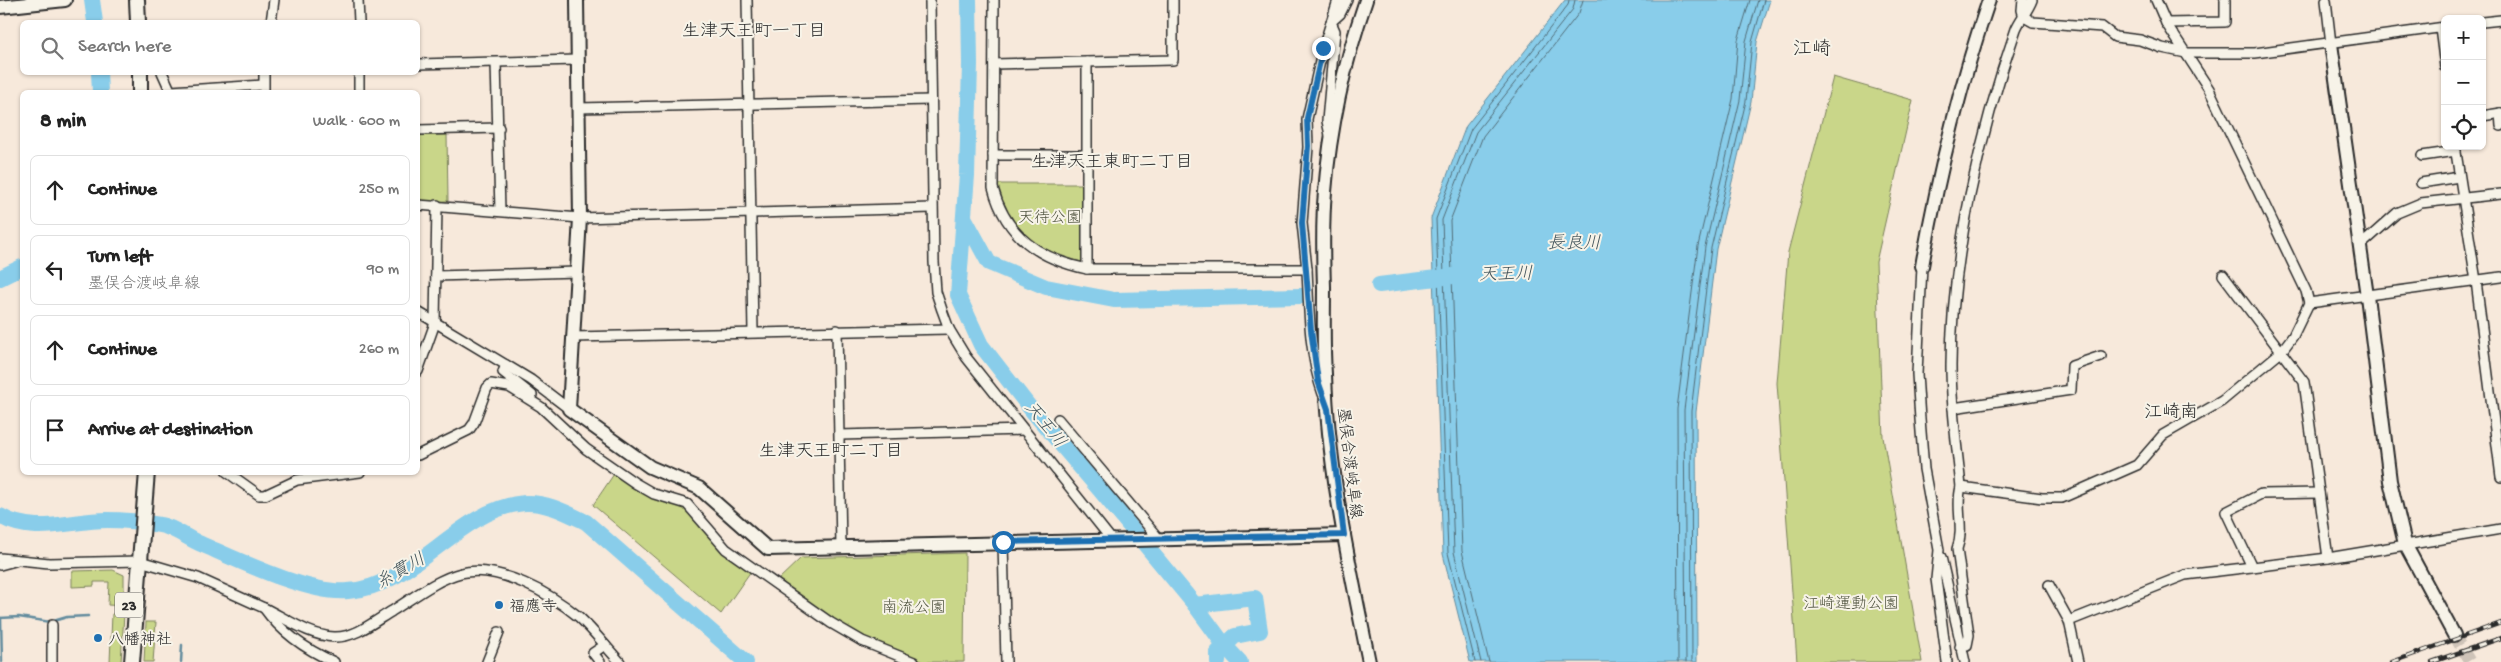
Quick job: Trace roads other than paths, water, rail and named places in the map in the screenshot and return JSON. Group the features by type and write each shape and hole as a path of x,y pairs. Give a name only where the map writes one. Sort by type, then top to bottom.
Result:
{"main road":[{"path":"137,0 138,20"},
{"path":"145,0 146,20"},
{"path":"140,75 140,90"},
{"path":"147,75 148,90"},
{"name":"23","path":"132,662 139,475"},
{"name":"23","path":"125,662 136,554 148,475"}],"street":[{"path":"0,7 65,0"},
{"path":"271,20 274,0"},
{"path":"358,0 359,20"},
{"path":"569,409 580,218 577,0"},
{"path":"747,0 753,332"},
{"path":"930,0 932,208 936,292 949,328 986,384 1114,539"},
{"path":"994,0 993,188 996,202 1013,230 1034,249 1063,263 1087,270 1307,269"},
{"path":"994,64 1173,60 1173,0"},
{"path":"1328,409 1318,381 1313,347 1302,223 1308,146 1307,118 1330,22 1338,0"},
{"path":"1330,22 1340,14 1347,0"},
{"name":"墨俣合渡岐阜線","path":"1366,0 1355,33 1331,143 1324,193 1324,264 1325,375 1328,409 1344,535 1369,662"},
{"path":"1965,662 1939,550 1924,469 1919,410 1918,323 1922,266 1935,193 1952,122 1990,0"},
{"path":"2024,0 2022,10 2024,17 2033,22 2102,27 2115,37 2140,40 2162,48 2186,52 2255,54 2441,27"},
{"path":"1960,647 1967,645 1969,634 1957,548 1961,537 1958,494 1961,487 1951,366 1954,304 1964,232 1993,106 2016,30 2032,0"},
{"path":"1961,487 2042,498 2062,498 2137,465 2163,435 2222,401 2281,352 2293,336 2309,303 2302,283 2219,109 2186,52 2166,24 2156,0"},
{"path":"2166,24 2225,22 2225,0"},
{"path":"2328,1 2331,44 2367,296 2390,482 2405,544 2454,635"},
{"path":"2486,22 2501,20"},
{"path":"1330,22 1335,31 1327,122 1331,143"},
{"path":"420,64 577,60"},
{"path":"1087,270 1088,62"},
{"path":"496,63 500,210"},
{"path":"163,75 170,90"},
{"path":"233,90 264,89 264,75"},
{"path":"359,75 359,90"},
{"path":"578,108 931,100"},
{"path":"2486,115 2500,113 2501,126"},
{"path":"420,130 499,128"},
{"path":"2422,156 2447,150"},
{"path":"2455,150 2476,281 2501,478"},
{"path":"993,155 1087,155"},
{"path":"2421,182 2459,177"},
{"path":"2360,246 2397,214 2421,203 2501,194"},
{"path":"420,206 436,205 580,218 752,215 932,208"},
{"path":"420,365 435,323 436,205"},
{"path":"436,276 577,272"},
{"path":"2223,275 2304,382 2328,558"},
{"path":"2309,303 2501,278"},
{"path":"420,313 530,380 650,467 699,488 768,550 1114,539 1344,535"},
{"path":"574,337 949,328"},
{"path":"836,330 840,435 841,547"},
{"path":"1953,408 2071,390 2072,366 2101,356"},
{"path":"506,365 503,372 534,397 541,407 567,432 609,467 654,494 687,504 726,549 776,585 862,641 914,662"},
{"path":"420,454 469,430 474,423 487,388 492,384 509,387 541,407"},
{"path":"1058,419 1154,539"},
{"path":"840,435 1024,430"},
{"path":"231,475 259,495 265,495 296,476 320,475"},
{"path":"2252,567 2226,512 2261,494 2319,493"},
{"path":"2069,621 2185,574 2328,558 2501,529"},
{"path":"1003,542 1006,662"},
{"path":"1939,550 1936,579 1947,662"},
{"path":"0,558 50,563 136,554 198,578 318,634 344,637 360,630 438,582 461,573 488,571 525,584 558,602 578,617 620,662"},
{"path":"0,565 15,561"},
{"path":"2049,585 2069,621 2078,662"},
{"path":"264,608 272,620 300,643 334,662"},
{"path":"52,625 52,662"},
{"path":"487,662 499,632"},
{"path":"600,662 593,653 605,645"}],"water":[{"name":"長良川","path":"1565,0 1770,0 1757,42 1751,102 1716,249 1696,412 1697,662 1470,662 1443,554 1431,218 1466,126"}],"waterway":[{"name":"糸貫川","path":"92,0 95,20"},
{"name":"天王川","path":"969,0 970,64 967,175 958,295 981,345 1034,413 1100,490 1195,605 1225,646 1240,662"},
{"name":"糸貫川","path":"99,75 100,90"},
{"name":"天王川","path":"965,219 989,263 1046,287 1114,300 1303,296"},
{"name":"糸貫川","path":"0,278 20,268"},
{"name":"天王川","path":"1379,285 1453,276"},
{"name":"糸貫川","path":"0,516 13,522 39,526 107,520 134,521 160,525 274,575 314,588 348,591 373,586 395,576 479,518 501,508 525,503 541,504 586,522 746,662"},
{"name":"天王川","path":"1195,605 1255,598 1260,631 1235,636 1218,652 1218,662"},
{"path":"0,618 19,617 50,622 67,617 88,616"},
{"path":"1,618 2,662"},
{"path":"181,662 182,645"}],"tunnel":[{"path":"2454,635 2470,662"}],"railway":[{"path":"2392,662 2501,623"},
{"path":"2432,662 2501,638"}],"place":[{"name":"福應寺","path":"499,605"},
{"name":"八幡神社","path":"98,638"}],"district":[{"name":"生津天王町一丁目","path":"754,30"},
{"name":"江崎","path":"1812,47"},
{"name":"生津天王東町二丁目","path":"1112,161"},
{"name":"江崎南","path":"2171,411"},
{"name":"生津天王町二丁目","path":"831,450"}],"park label":[{"name":"天待公園","path":"1050,216"},
{"name":"江崎運動公園","path":"1851,602"},
{"name":"南流公園","path":"914,606"}]}
